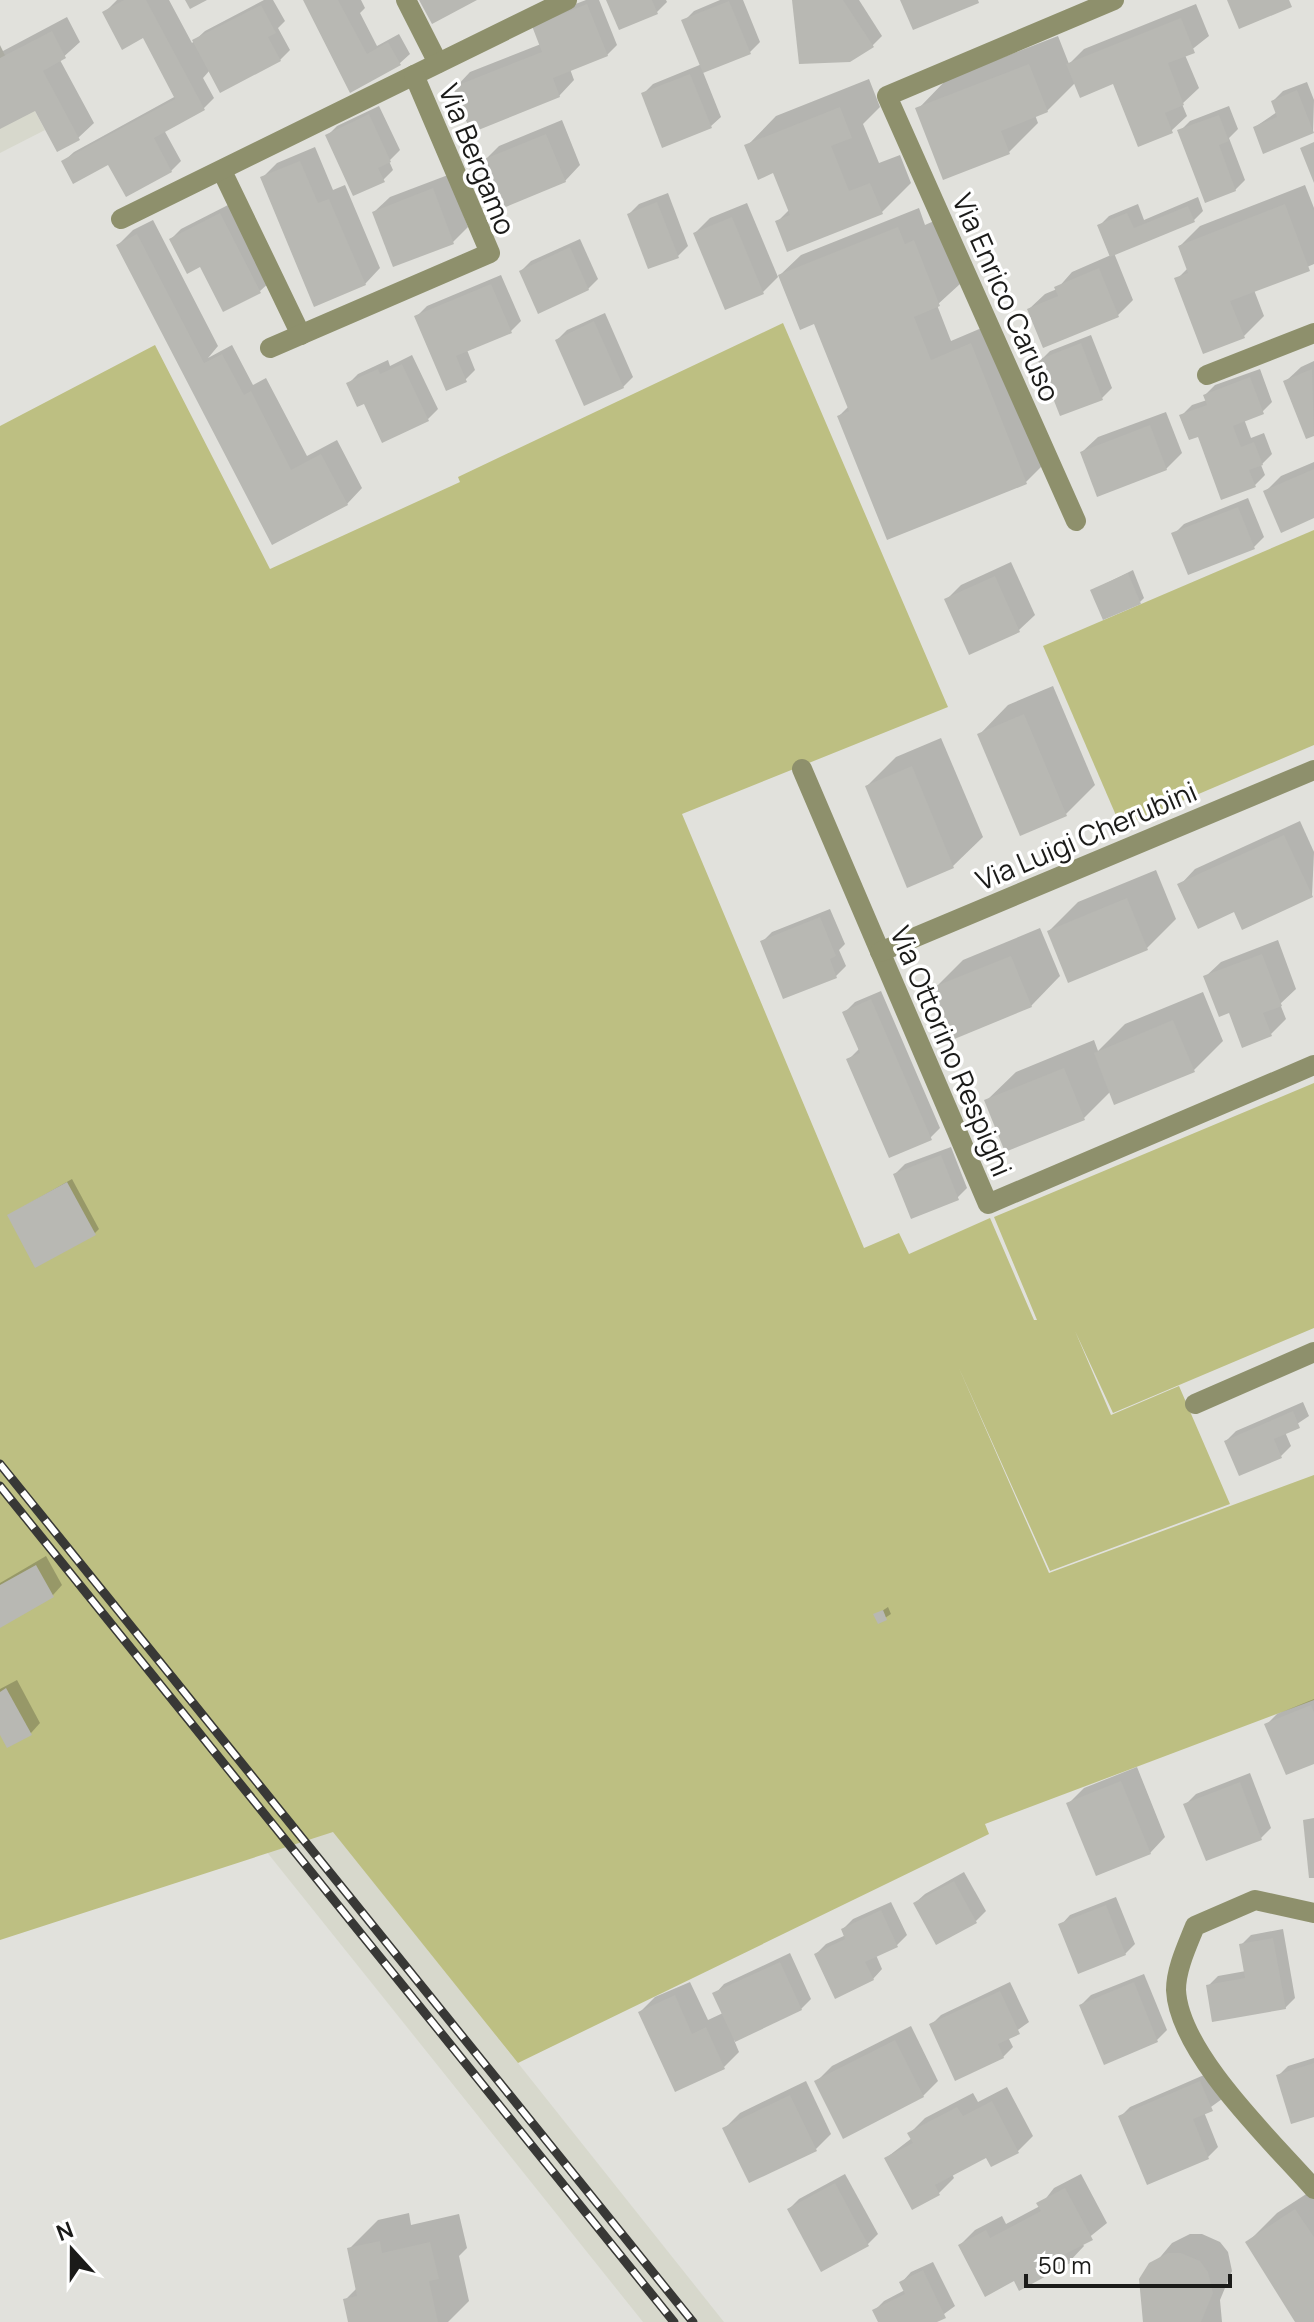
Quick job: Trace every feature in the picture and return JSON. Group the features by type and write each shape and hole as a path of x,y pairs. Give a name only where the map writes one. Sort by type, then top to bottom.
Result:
{"street":[{"name":"Via Bergamo","path":"406,0 438,63"},
{"name":"Via Bergamo","path":"121,219 567,0"},
{"name":"Via Enrico Caruso","path":"1076,521 887,96 1114,0"},
{"name":"Via Bergamo","path":"270,348 490,253 414,75"},
{"path":"222,171 301,335"},
{"path":"1207,375 1314,333"},
{"name":"Via Ottorino Respighi","path":"802,769 988,1204 1314,1065"},
{"name":"Via Luigi Cherubini","path":"880,952 1314,770"},
{"path":"1195,1404 1314,1352"},
{"path":"1314,1913 1255,1900 1195,1926 1182,1958 1176,1991 1206,2067 1314,2189"}],"shaded area":[{"path":"0,46 45,130 0,153"},
{"path":"0,1423 334,1832 724,2322 643,2322 34,1561"}],"green space":[{"path":"783,323 948,707 682,814 864,1248 899,1233 909,1254 990,1218 1034,1320 1037,1320 994,1217 1314,1083 1314,1328 1113,1413 1075,1331 1111,1415 1179,1386 1230,1504 1050,1571 958,1366 1049,1573 1314,1475 1314,1700 985,1824 989,1834 518,2063 333,1832 0,1940 0,426 155,345 270,569 460,482 458,477"},
{"path":"1314,530 1314,745 1121,827 1043,646"}],"building":[{"path":"124,0 146,0 205,110 154,138 172,172 126,197 108,165 73,184 61,161 175,99 143,38 122,50 102,12"},
{"path":"185,0 207,0 190,9"},
{"path":"303,0 338,0 367,54 388,42 401,65 350,93"},
{"path":"419,0 477,0 432,24"},
{"path":"606,0 652,0 658,14 619,30"},
{"path":"792,0 843,0 874,47 850,62 799,64"},
{"path":"900,0 978,0 979,3 913,30"},
{"path":"1227,0 1289,0 1292,7 1239,29"},
{"path":"729,1 751,54 703,73 681,20"},
{"path":"587,4 608,56 553,78 560,97 471,133 453,87 542,52 532,26"},
{"path":"261,5 276,33 268,37 281,61 220,93 192,40"},
{"path":"1181,18 1195,53 1168,63 1184,105 1165,113 1173,133 1138,147 1113,84 1080,98 1066,64"},
{"path":"52,31 66,58 43,71 80,140 57,152 35,111 0,129 0,58"},
{"path":"1029,64 1048,112 1001,131 1010,154 943,180 915,108"},
{"path":"690,74 712,128 662,148 641,93"},
{"path":"1297,90 1314,133 1263,154 1253,127 1277,117 1271,101"},
{"path":"840,107 852,138 831,146 849,191 870,183 883,214 787,252 775,221 790,215 773,173 758,180 744,145"},
{"path":"369,114 391,162 378,168 385,182 353,196 325,135"},
{"path":"1219,115 1229,141 1219,145 1236,191 1205,203 1177,130"},
{"path":"546,134 566,182 501,209 482,160"},
{"path":"1314,142 1314,183 1300,148"},
{"path":"300,161 318,203 329,199 366,285 314,307 260,177"},
{"path":"433,188 454,244 393,267 372,212"},
{"path":"657,202 679,258 648,269 627,214"},
{"path":"1285,204 1310,271 1230,301 1245,338 1203,354 1174,278 1188,273 1178,246"},
{"path":"1188,206 1195,222 1110,257 1097,225 1127,213 1134,228"},
{"path":"220,213 261,293 223,312 200,267 187,274 169,239"},
{"path":"732,217 764,294 725,310 693,233"},
{"path":"898,227 905,244 914,240 940,306 914,317 931,360 971,343 1027,484 887,540 837,416 849,411 814,324 800,330 778,275"},
{"path":"137,234 204,363 222,354 244,395 251,391 291,470 321,454 348,505 272,545 116,245"},
{"path":"570,247 589,290 538,314 519,271"},
{"path":"1099,268 1119,317 1043,348 1027,309 1058,296 1054,287"},
{"path":"491,284 512,333 456,356 467,382 446,391 414,316"},
{"path":"594,321 624,388 584,406 555,340"},
{"path":"1081,343 1103,400 1060,416 1038,360"},
{"path":"402,364 429,421 382,443 364,404 357,407 346,383 378,369 380,374"},
{"path":"1312,369 1314,436 1306,439 1283,381"},
{"path":"1250,377 1264,414 1233,426 1241,447 1254,442 1263,465 1249,470 1256,487 1221,500 1198,437 1189,440 1179,415 1207,405 1203,395"},
{"path":"1150,425 1167,470 1097,497 1080,452"},
{"path":"1314,469 1314,518 1281,533 1263,491"},
{"path":"1238,507 1255,549 1188,575 1171,533"},
{"path":"1128,573 1141,604 1103,620 1090,590"},
{"path":"995,576 1020,632 969,655 944,599"},
{"path":"1024,714 1067,816 1020,836 977,734"},
{"path":"912,766 954,868 907,888 865,786"},
{"path":"1284,835 1313,897 1242,930 1234,912 1198,929 1177,884"},
{"path":"1127,898 1148,950 1068,983 1047,931"},
{"path":"820,917 836,956 830,959 837,978 783,999 760,941"},
{"path":"1262,954 1282,1006 1263,1013 1272,1036 1242,1048 1229,1013 1219,1017 1203,976"},
{"path":"1011,956 1032,1007 952,1040 931,988"},
{"path":"871,999 932,1140 889,1158 846,1059 860,1053 842,1012"},
{"path":"1173,1020 1195,1072 1114,1105 1094,1053"},
{"path":"1064,1068 1085,1120 1005,1152 984,1100"},
{"path":"941,1155 959,1200 911,1219 893,1174"},
{"path":"67,1182 96,1235 35,1268 7,1215"},
{"path":"1293,1411 1300,1428 1274,1439 1282,1458 1239,1476 1224,1441"},
{"path":"36,1565 54,1597 0,1628 0,1585"},
{"path":"883,1610 887,1620 878,1624 873,1614"},
{"path":"6,1688 32,1735 7,1748 0,1735 0,1692"},
{"path":"1311,1705 1314,1713 1314,1764 1286,1775 1264,1724"},
{"path":"1121,1781 1151,1854 1096,1876 1066,1803"},
{"path":"1240,1782 1262,1840 1206,1861 1183,1804"},
{"path":"1314,1818 1314,1878 1309,1878 1303,1820"},
{"path":"954,1881 977,1923 936,1945 913,1903"},
{"path":"1106,1905 1126,1955 1078,1974 1058,1924"},
{"path":"881,1910 898,1947 865,1962 874,1980 835,1999 814,1954 845,1939 841,1929"},
{"path":"1273,1938 1286,2009 1212,2022 1206,1985 1245,1978 1239,1944"},
{"path":"780,1962 802,2010 735,2042 712,1993"},
{"path":"1134,1982 1158,2042 1104,2065 1079,2005"},
{"path":"1000,1991 1020,2034 998,2044 1004,2058 955,2081 929,2024"},
{"path":"675,1995 692,2034 706,2027 725,2069 675,2092 638,2012"},
{"path":"895,2040 924,2097 843,2139 814,2081"},
{"path":"1314,2063 1314,2117 1291,2124 1276,2075"},
{"path":"1200,2081 1213,2111 1193,2119 1209,2159 1147,2185 1118,2116"},
{"path":"790,2095 817,2151 749,2183 722,2128"},
{"path":"992,2101 1019,2153 991,2167 986,2158 935,2185 940,2195 912,2210 884,2158 913,2143 907,2133 957,2107 963,2116"},
{"path":"835,2183 869,2246 821,2272 787,2209"},
{"path":"1065,2188 1093,2240 1065,2254 1070,2263 1019,2291 1014,2281 985,2297 958,2245 986,2230 990,2238 1041,2211 1036,2203"},
{"path":"1295,2209 1314,2237 1314,2322 1295,2322 1245,2242"},
{"path":"380,2241 382,2253 430,2242 439,2279 429,2281 438,2322 348,2322 343,2299 357,2296 347,2248"},
{"path":"1168,2253 1181,2253 1200,2261 1208,2272 1213,2293 1201,2322 1143,2322 1139,2279 1149,2263"},
{"path":"923,2270 946,2318 937,2322 878,2322 872,2310 905,2294 899,2282"}],"railway":[{"path":"0,1464 693,2322"},
{"path":"0,1486 674,2322"}]}
